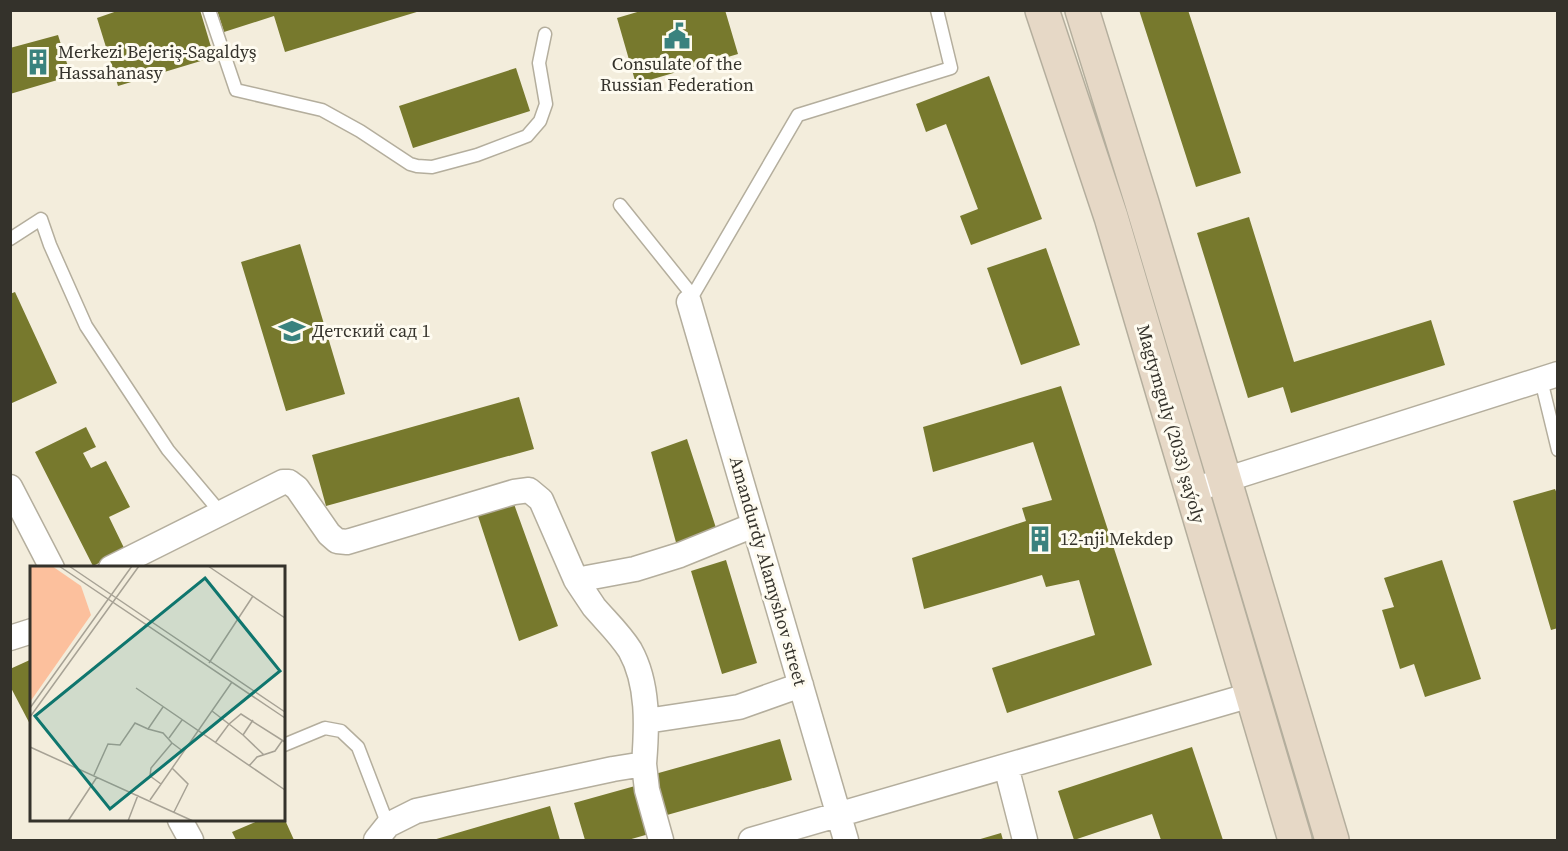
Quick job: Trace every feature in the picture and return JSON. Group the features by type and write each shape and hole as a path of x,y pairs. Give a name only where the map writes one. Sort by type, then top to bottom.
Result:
{"main road":[{"name":"Magtymguly (2033) şaýoly","path":"1041,10 1111,217 1294,840"},
{"name":"Magtymguly (2033) şaýoly","path":"1082,10 1332,840"}],"street":[{"name":"Amandurdy Alamyshov street","path":"691,299 846,840"},
{"path":"1190,491 1549,377"},
{"path":"113,566 283,482 290,482 297,488 328,534 337,541 346,542 514,492 529,490 542,500 576,580 595,608 623,640 638,670 646,721 647,790 661,840"},
{"path":"10,487 51,566"},
{"path":"576,580 646,566 754,525"},
{"path":"10,639 30,633"},
{"path":"646,721 740,707 801,685"},
{"path":"751,840 1251,695"},
{"path":"382,832 416,811 645,764"},
{"path":"1006,766 1025,840"},
{"path":"181,821 191,840"}],"lane":[{"path":"209,10 236,90 322,110 375,140 400,159 417,166 432,166 477,155 527,136 540,121 546,104 539,63 544,34"},
{"path":"620,204 691,299 798,115 951,68 937,10"},
{"path":"10,239 41,219 86,326 168,450 221,513"},
{"path":"1549,377 1557,450"},
{"path":"285,745 325,728 342,731 358,747 382,832"}],"building":[{"path":"120,10 200,10 214,57 118,86 97,18"},
{"path":"217,10 420,11 285,52 274,16 224,32"},
{"name":"Consulate of the Russian Federation","path":"644,10 725,10 738,54 636,84 617,18"},
{"path":"1139,10 1188,10 1241,173 1196,187"},
{"name":"Merkezi Bejeriş-Sagaldyş Hassahanasy","path":"58,35 71,76 10,94 10,48"},
{"path":"516,68 530,111 413,148 399,106"},
{"path":"989,76 1042,219 971,245 960,216 978,209 946,124 926,132 916,104"},
{"path":"1249,217 1294,362 1431,320 1445,365 1291,413 1283,387 1248,398 1197,233"},
{"path":"300,244 345,394 286,411 241,262"},
{"path":"1046,248 1080,345 1021,365 987,268"},
{"path":"15,292 57,383 12,403 10,400 10,294"},
{"name":"12-nji Mekdep","path":"1061,386 1152,665 1007,713 992,668 1095,635 1079,580 1046,587 1042,575 924,609 912,558 1026,521 1022,508 1052,500 1033,442 933,472 923,427"},
{"path":"519,397 534,449 326,506 312,455"},
{"path":"86,427 96,447 83,453 91,468 106,461 130,507 109,517 125,550 93,566 35,452"},
{"path":"687,439 717,531 677,546 651,452"},
{"path":"1555,489 1558,496 1558,628 1551,630 1513,501"},
{"path":"514,504 558,626 519,641 477,513"},
{"path":"726,560 757,663 722,674 691,571"},
{"path":"1442,560 1481,679 1425,697 1414,664 1400,669 1382,610 1394,607 1384,578"},
{"path":"30,660 30,724 10,686 10,669"},
{"path":"780,739 792,780 667,815 655,774"},
{"path":"1192,747 1223,840 1161,840 1152,814 1074,840 1058,791"},
{"path":"635,786 649,834 628,840 585,840 574,803"},
{"path":"550,806 560,840 433,840"},
{"path":"285,820 294,840 236,840 232,832 258,821"},
{"path":"1001,833 1003,840 977,840"}],"place":[{"name":"Consulate of the Russian Federation","path":"677,36"},
{"name":"Merkezi Bejeriş-Sagaldyş Hassahanasy","path":"38,62"},
{"name":"Детский сад 1","path":"292,331"},
{"name":"12-nji Mekdep","path":"1040,539"}]}
